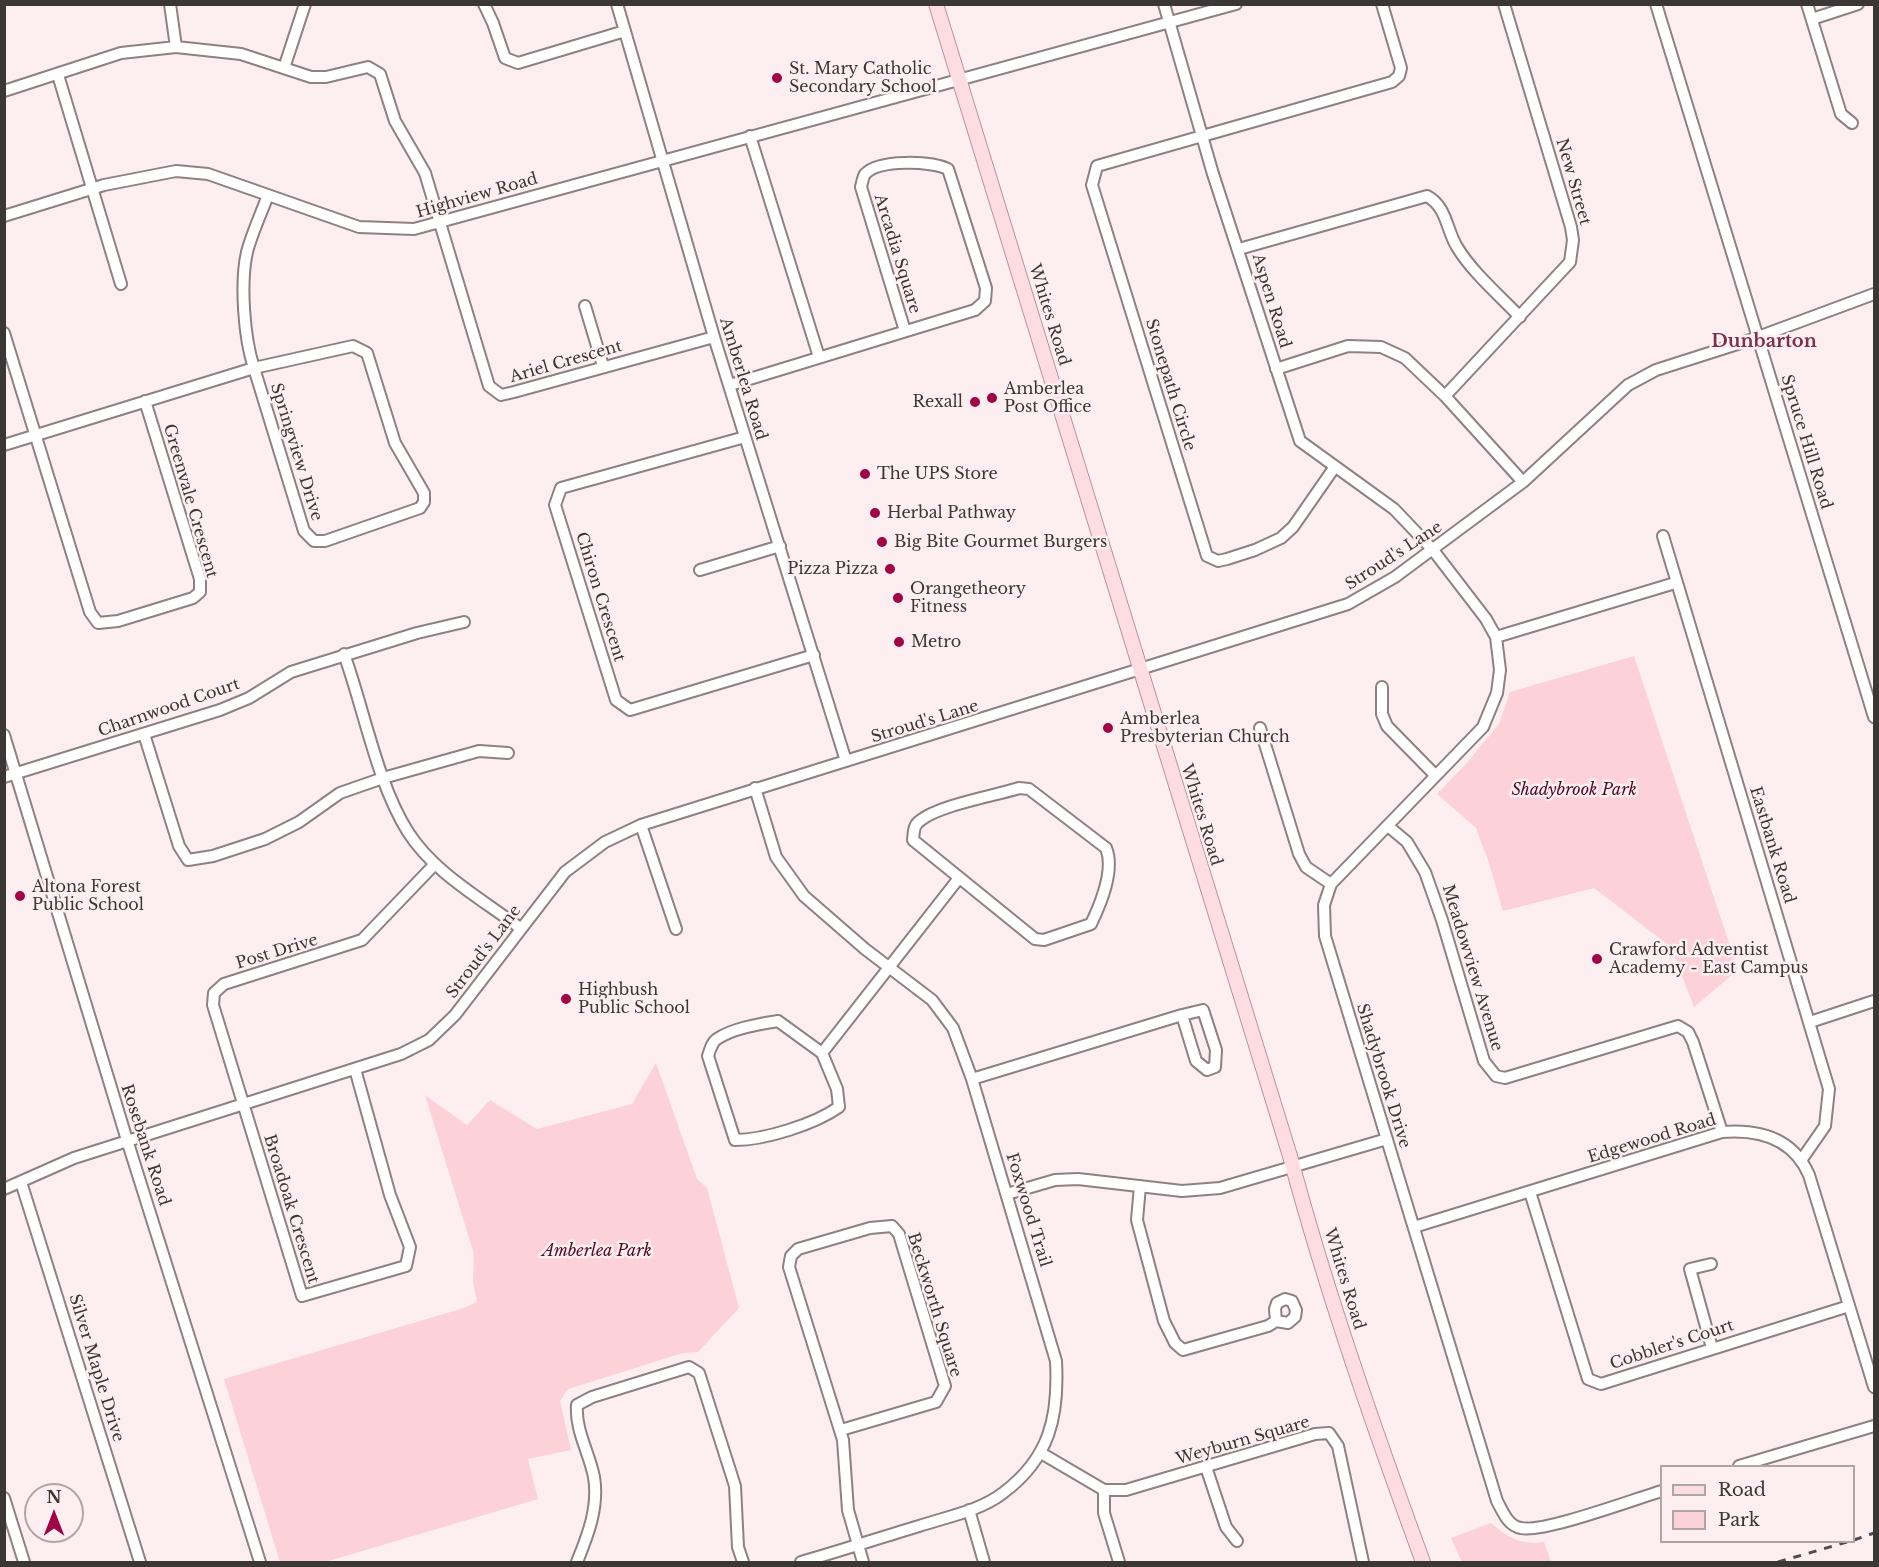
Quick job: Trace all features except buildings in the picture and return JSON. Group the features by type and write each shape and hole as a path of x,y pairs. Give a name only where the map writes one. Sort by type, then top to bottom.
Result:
{"main road":[{"name":"Whites Road","path":"936,4 1376,1436 1423,1563"}],"street":[{"path":"170,4 176,47"},
{"path":"284,68 305,4"},
{"path":"484,4 494,23 505,58 518,63 625,31"},
{"name":"Amberlea Road","path":"617,4 714,337 846,761"},
{"name":"Aspen Road","path":"1164,4 1202,138 1300,441 1334,468 1394,509 1433,550"},
{"path":"959,82 1236,4"},
{"path":"1202,138 1392,82 1399,76 1401,68 1382,4"},
{"name":"New Street","path":"1445,396 1570,262 1573,240 1504,4"},
{"name":"Spruce Hill Road","path":"1656,4 1875,717"},
{"path":"1808,4 1841,114 1852,123"},
{"path":"1812,18 1858,4"},
{"path":"4,91 121,53 176,47 241,54 311,77 326,77 368,67 380,74 395,121 425,173 439,222"},
{"path":"58,75 121,284"},
{"name":"Highview Road","path":"4,216 146,175 176,171 208,174 359,227 414,229 662,159 959,82"},
{"path":"750,136 819,357"},
{"name":"Stonepath Circle","path":"1202,138 1097,166 1092,185 1207,556 1218,561 1227,559 1281,538 1293,527 1334,468"},
{"name":"Arcadia Square","path":"730,385 975,310 986,301 986,288 948,169 936,164 913,163 875,167 864,175 861,188 905,331"},
{"path":"254,368 244,331 247,253 268,195"},
{"path":"1239,249 1427,196 1437,202 1440,207 1450,237 1460,252 1520,316"},
{"name":"Ariel Crescent","path":"439,222 489,386 501,395 714,337"},
{"name":"Stroud's Lane","path":"4,1189 74,1158 401,1054 429,1040 455,1015 519,928 565,872 605,842 641,825 755,788 1348,604 1395,577 1523,482 1628,385 1656,370 1875,294"},
{"path":"585,306 603,366"},
{"path":"4,333 36,435"},
{"name":"Springview Drive","path":"4,445 254,368 353,346 367,353 395,443 424,493 424,502 420,508 325,541 314,541 304,531 254,368"},
{"path":"1276,369 1348,346 1381,347 1405,358 1445,396 1523,482"},
{"name":"Greenvale Crescent","path":"36,435 90,612 98,623 118,621 193,598 200,592 200,579 145,401"},
{"name":"Chiron Crescent","path":"745,436 561,488 555,505 616,700 630,710 814,656"},
{"name":"Eastbank Road","path":"1663,536 1675,584 1829,1089 1825,1126 1802,1160"},
{"path":"700,570 780,546"},
{"path":"1260,728 1299,854 1306,867 1331,884 1483,727 1497,693 1500,670 1496,637 1486,619 1433,550"},
{"path":"1496,637 1675,584"},
{"name":"Charnwood Court","path":"4,777 220,710 249,698 291,672 344,654 464,622"},
{"path":"344,654 383,778 408,832 435,864 519,928"},
{"path":"1382,687 1382,714 1387,726 1435,775"},
{"path":"144,734 179,846 188,860 213,856 265,839 299,822 340,793 383,778 479,751 508,753"},
{"name":"Rosebank Road","path":"4,735 127,1140 261,1563"},
{"name":"Foxwood Trail","path":"755,788 776,857 804,896 944,1013 953,1028 972,1079 1056,1361 1058,1393 1054,1426 1041,1453 1003,1494 969,1510 801,1563"},
{"path":"1019,788 1029,789 1106,848 1110,856 1110,865 1091,924 1044,940 1035,939 959,878 913,840 914,827 920,820 935,813 1019,788"},
{"path":"641,825 676,929"},
{"name":"Meadowview Avenue","path":"1388,826 1407,842 1425,872 1442,920 1484,1061 1496,1076 1505,1078 1678,1026 1688,1032 1693,1042 1722,1132"},
{"name":"Post Drive","path":"242,1106 213,1005 214,993 219,986 362,940 435,864"},
{"path":"822,1053 959,878"},
{"name":"Shadybrook Drive","path":"1331,884 1323,920 1325,936 1497,1501 1508,1522 1520,1528 1543,1527 1660,1492"},
{"path":"1809,1022 1875,1001"},
{"path":"972,1079 1182,1015 1203,1010 1216,1050 1215,1067 1207,1070 1196,1061 1182,1015"},
{"path":"778,1021 822,1053 837,1089 839,1107 825,1117 750,1140 735,1140 708,1056 715,1039 760,1024 778,1021"},
{"name":"Broadoak Crescent","path":"242,1106 302,1296 406,1266 410,1247 390,1195 355,1069"},
{"name":"Edgewood Road","path":"1414,1227 1722,1132 1755,1132 1772,1136 1802,1160"},
{"path":"1007,1194 1055,1180 1078,1179 1182,1191 1220,1188 1387,1139"},
{"path":"1802,1160 1875,1387"},
{"name":"Silver Maple Drive","path":"21,1182 140,1563"},
{"path":"1140,1186 1137,1220 1164,1321 1175,1342 1183,1350 1268,1326 1276,1321"},
{"name":"Cobbler's Court","path":"1530,1192 1588,1379 1601,1383 1849,1306"},
{"name":"Beckworth Square","path":"841,1430 936,1402 945,1386 898,1234 892,1226 870,1228 798,1249 791,1256 789,1267 841,1430 848,1510 863,1563"},
{"path":"1711,1264 1690,1269 1712,1348"},
{"path":"577,1563 594,1512 595,1494 594,1476 576,1418 577,1405 592,1397 689,1366 699,1373 735,1486 738,1547 743,1563"},
{"path":"1746,1465 1875,1426"},
{"name":"Weyburn Square","path":"1104,1490 1126,1490 1315,1434 1329,1433 1338,1446 1363,1563"},
{"path":"1041,1453 1104,1490 1104,1513 1119,1563"},
{"path":"1206,1467 1226,1527 1237,1541"},
{"path":"4,1498 24,1563"},
{"path":"969,1510 984,1563"}],"green space":[{"name":"Shadybrook Park","path":"1634,656 1738,970 1694,1007 1671,947 1594,888 1503,911 1476,828 1437,794 1466,764 1499,724 1510,692"},
{"name":"Amberlea Park","path":"656,1063 697,1179 707,1188 739,1308 698,1352 683,1353 568,1389 560,1401 571,1450 528,1459 538,1499 325,1562 280,1562 224,1379 464,1308 477,1302 473,1282 474,1254 425,1095 467,1125 490,1100 537,1129 632,1104"},
{"path":"1491,1523 1515,1539 1529,1543 1544,1542 1551,1562 1462,1562 1451,1538"}],"railway":[{"path":"1855,1540 1874,1533"},
{"path":"1778,1562 1844,1543"}],"place":[{"name":"St. Mary Catholic Secondary School","path":"777,78"},
{"name":"Amberlea Post Office","path":"992,398"},
{"name":"Rexall","path":"975,402"},
{"name":"The UPS Store","path":"865,474"},
{"name":"Herbal Pathway","path":"875,513"},
{"name":"Big Bite Gourmet Burgers","path":"882,542"},
{"name":"Pizza Pizza","path":"890,569"},
{"name":"Orangetheory Fitness","path":"898,598"},
{"name":"Metro","path":"899,642"},
{"name":"Amberlea Presbyterian Church","path":"1108,728"},
{"name":"Altona Forest Public School","path":"20,896"},
{"name":"Crawford Adventist Academy - East Campus","path":"1597,959"},
{"name":"Highbush Public School","path":"566,999"}],"district":[{"name":"Dunbarton","path":"1764,342"}]}
